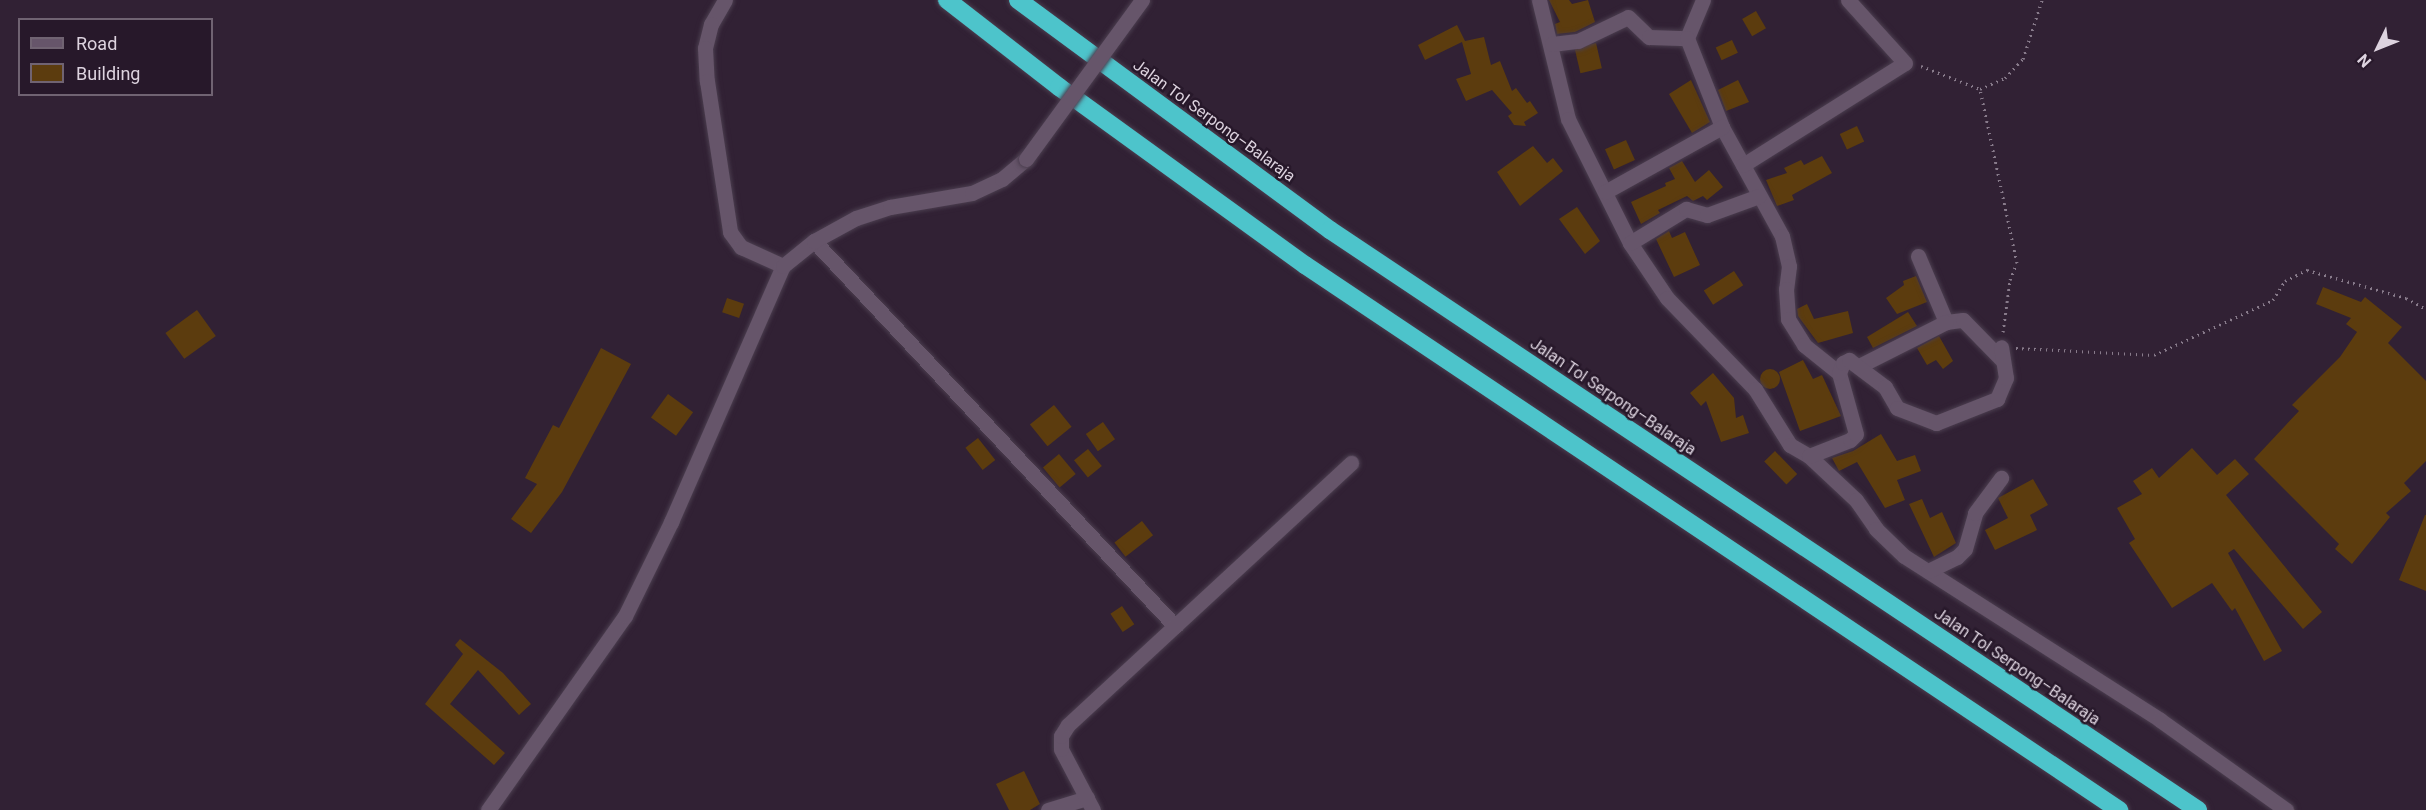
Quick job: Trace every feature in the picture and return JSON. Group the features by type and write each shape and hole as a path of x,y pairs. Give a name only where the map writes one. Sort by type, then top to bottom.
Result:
{"highway":[{"path":"947,0 1059,87 1305,265 2119,810"},
{"name":"Jalan Tol Serpong–Balaraja","path":"1018,0 1085,52 1340,237 2198,810"},
{"path":"1028,0 1085,52"}],"street":[{"path":"725,0 711,24 705,48 707,81 730,232 741,247 783,266"},
{"path":"488,810 625,616 675,512 783,266 814,241 856,218 890,207 972,193 1002,179 1026,159 1142,0"},
{"path":"1539,0 1552,44 1568,119 1630,243 1667,298 1755,389 1790,445 1809,456 1856,500 1875,529 1905,556 2160,720 2286,810"},
{"path":"1703,0 1687,38 1722,127 1782,236 1789,260 1788,319 1804,345 1839,373 1856,434 1809,456"},
{"path":"1743,165 1905,63 1848,0"},
{"path":"1552,44 1578,41 1628,17 1649,37 1687,38"},
{"path":"1605,192 1722,127"},
{"path":"1630,243 1686,209 1707,215 1760,196"},
{"path":"814,241 1175,626"},
{"path":"1918,256 1946,322"},
{"path":"1839,373 1849,360 1885,387 1897,408 1936,423 1997,399 2006,378 2002,354 1963,320 1946,322 1859,366"},
{"path":"1048,810 1090,804 1061,749 1061,736 1175,626 1351,463"},
{"path":"1928,571 1957,557 1965,549 1975,513 2001,478"}],"path":[{"path":"1905,63 1941,71 1980,88 2005,78 2023,59 2042,0"},
{"path":"1980,88 2017,263 2004,309 2002,354 2154,355 2273,300 2285,281 2307,270 2406,298 2426,309"}],"building":[{"path":"1549,0 1569,0 1572,4 1588,0 1595,22 1575,32 1557,34 1555,24 1560,22"},
{"path":"1756,11 1766,28 1752,36 1742,19"},
{"path":"1457,25 1465,41 1484,37 1491,65 1500,61 1512,91 1516,88 1527,103 1530,101 1538,113 1524,122 1526,126 1514,125 1508,116 1512,113 1492,90 1466,101 1456,79 1471,74 1462,42 1425,60 1418,45"},
{"path":"1732,40 1738,53 1722,60 1716,48"},
{"path":"1596,43 1602,68 1580,73 1575,48"},
{"path":"1691,80 1710,122 1692,133 1669,94"},
{"path":"1738,80 1749,102 1726,111 1718,90"},
{"path":"1857,126 1864,141 1847,149 1840,134"},
{"path":"1626,140 1635,160 1614,169 1605,149"},
{"path":"1533,146 1547,163 1553,158 1563,171 1520,206 1497,172"},
{"path":"1822,156 1832,173 1792,195 1794,200 1777,206 1766,180 1787,173 1784,168 1801,160 1804,165"},
{"path":"1682,161 1695,182 1709,170 1723,187 1707,200 1703,196 1693,201 1687,196 1658,210 1660,213 1641,224 1631,202 1666,186 1665,183 1675,179 1669,168"},
{"path":"1577,207 1600,241 1585,254 1559,219"},
{"path":"1669,231 1672,238 1685,232 1700,265 1674,277 1656,239"},
{"path":"1734,271 1743,285 1713,305 1704,291"},
{"path":"1916,276 1927,302 1897,314 1886,298 1904,285 1903,281"},
{"path":"2323,287 2361,302 2365,297 2402,327 2388,343 2426,381 2426,461 2404,483 2411,491 2386,513 2390,517 2352,564 2335,549 2339,544 2254,459 2299,411 2292,405 2340,357 2357,332 2346,324 2351,318 2316,304"},
{"path":"727,298 744,304 739,318 722,312"},
{"path":"1807,304 1814,319 1848,311 1853,333 1818,343 1798,316 1797,309"},
{"path":"197,310 216,336 184,359 165,333"},
{"path":"1908,312 1917,326 1873,348 1867,337"},
{"path":"1939,336 1953,361 1943,369 1936,360 1927,365 1917,348"},
{"path":"601,348 631,364 562,492 531,533 511,519 537,484 525,478 553,425 559,428"},
{"path":"1803,360 1813,379 1822,375 1841,416 1800,431 1779,372"},
{"path":"1770,369 1777,372 1780,379 1777,386 1770,389 1763,386 1760,379 1763,372"},
{"path":"1713,373 1734,398 1736,418 1743,415 1749,433 1721,442 1706,401 1701,406 1690,393"},
{"path":"668,394 693,412 676,436 651,417"},
{"path":"1054,405 1072,427 1048,446 1030,425"},
{"path":"1103,422 1115,439 1098,451 1086,434"},
{"path":"1881,434 1897,461 1915,455 1921,471 1897,480 1905,500 1885,508 1857,462 1839,471 1832,458 1853,451"},
{"path":"978,438 995,460 983,470 965,448"},
{"path":"2192,448 2217,475 2235,459 2249,474 2226,495 2322,612 2303,629 2234,549 2228,553 2282,651 2264,661 2235,608 2232,611 2212,583 2172,608 2129,543 2135,539 2117,508 2142,494 2133,481 2152,468 2159,478"},
{"path":"1088,449 1102,466 1088,477 1074,460"},
{"path":"1775,451 1797,474 1786,484 1764,461"},
{"path":"1059,454 1076,474 1060,487 1043,467"},
{"path":"2033,479 2048,505 2030,515 2037,530 1995,550 1985,530 2008,518 1998,498"},
{"path":"1922,499 1930,518 1942,512 1956,543 1934,557 1909,504"},
{"path":"2426,515 2426,591 2399,580"},
{"path":"1142,521 1153,535 1126,557 1114,543"},
{"path":"1122,606 1134,624 1123,632 1110,614"},
{"path":"460,639 503,673 531,704 519,715 478,670 450,704 505,753 494,765 425,704 463,654 455,645"},
{"path":"1024,771 1040,804 1030,810 1009,810 996,784"}]}
